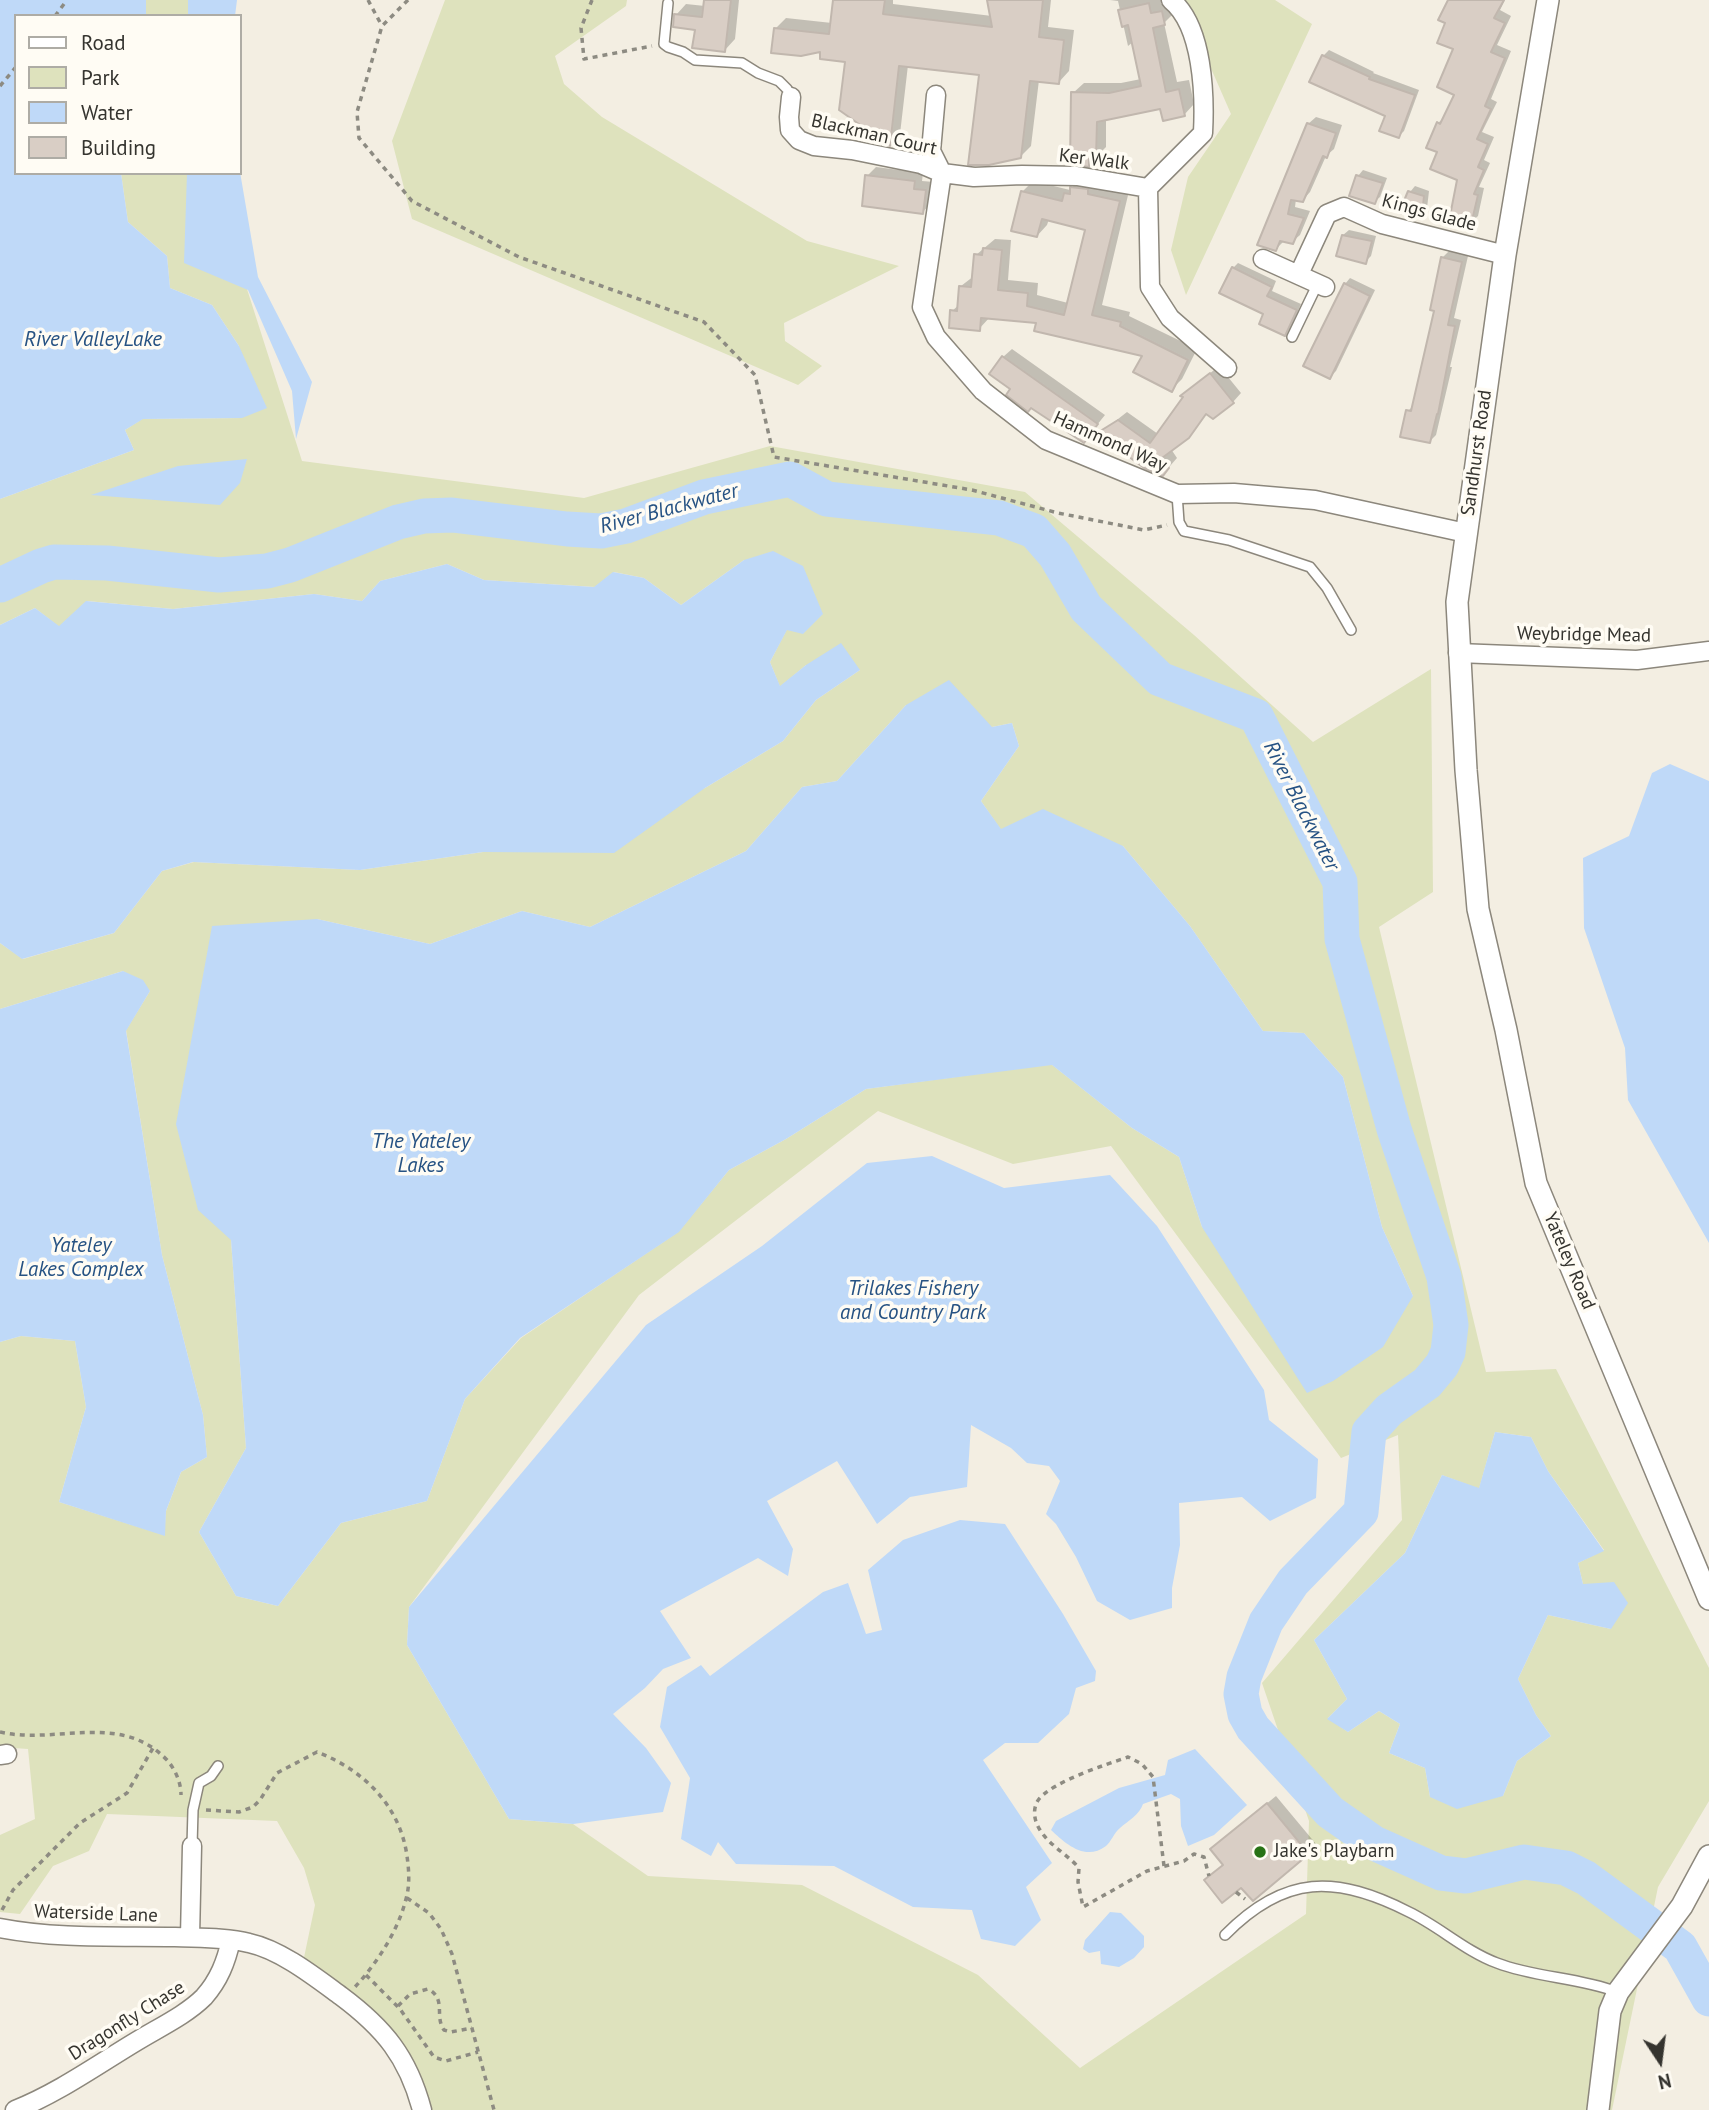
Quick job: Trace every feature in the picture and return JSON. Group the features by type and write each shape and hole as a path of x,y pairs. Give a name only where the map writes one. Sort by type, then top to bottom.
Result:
{"street":[{"name":"Ker Walk","path":"942,173 974,177 1077,176 1148,188 1203,133 1205,106 1197,53 1191,30 1180,7 1171,0"},
{"name":"Sandhurst Road","path":"1478,909 1458,653 1457,602 1505,254 1548,0"},
{"name":"Hammond Way","path":"936,96 931,151 942,173 922,307 936,337 983,391 1046,440 1177,494 1234,493 1315,500 1466,533"},
{"name":"Blackman Court","path":"791,97 790,131 799,140 814,146 852,150 921,164 942,173"},
{"path":"1148,188 1150,287 1170,318 1227,368"},
{"name":"Kings Glade","path":"1299,274 1327,214 1343,207 1382,224 1505,254"},
{"path":"1262,259 1321,285"},
{"name":"Weybridge Mead","path":"1458,653 1637,660 1709,651"},
{"name":"Yateley Road","path":"1478,909 1536,1183 1709,1599"},
{"path":"190,1937 192,1846"},
{"path":"1598,2110 1611,2011 1618,1992 1682,1906 1709,1856"},
{"name":"Waterside Lane","path":"0,1928 32,1934 190,1937 251,1943 302,1967 368,2015 401,2055 422,2110"},
{"name":"Dragonfly Chase","path":"15,2110 50,2094 172,2020 202,1998 217,1980 225,1964 231,1940"}],"lane":[{"path":"668,4 664,44 695,60 742,63 779,81 791,97"},
{"path":"1292,337 1321,285"},
{"path":"1177,494 1179,522 1184,531 1229,540 1310,567 1327,588 1351,629"},
{"path":"192,1846 193,1810 199,1783 211,1776 218,1766"},
{"path":"1225,1935 1254,1908 1273,1898 1312,1885 1337,1885 1410,1912 1461,1946 1496,1963 1536,1976 1593,1983 1618,1992"}],"path":[{"path":"368,0 382,26"},
{"path":"408,0 382,26 357,112 359,138 412,201 519,257 704,322 755,375 774,457 972,490 1058,513 1144,530 1179,522"},
{"path":"592,0 581,29 584,59 664,44"},
{"path":"0,86 14,69"},
{"path":"0,1732 37,1736 83,1731 138,1740 153,1748 173,1767 181,1787 181,1809 193,1810 239,1812 261,1801 277,1773 317,1752 340,1760 371,1785 394,1814 405,1841 409,1874 407,1898 387,1944 366,1975 344,1998"},
{"path":"0,1914 13,1890 80,1823 127,1793 153,1748"},
{"path":"1164,1866 1153,1777 1142,1764 1128,1757 1066,1781 1039,1799 1034,1813 1039,1829 1054,1847 1072,1859 1079,1868 1078,1882 1083,1907 1147,1871 1184,1861 1194,1854 1204,1857 1209,1875"},
{"path":"407,1898 429,1913 441,1930 452,1954 494,2110"},
{"path":"366,1975 398,2006 434,2057 439,2060 453,2060 478,2052"},
{"path":"398,2006 410,1994 428,1989 438,1997 440,2023 444,2030 451,2032 472,2028"}],"green space":[{"path":"27,0 229,0 229,14 17,14"},
{"path":"445,0 627,0 626,6 555,56 564,84 602,117 807,241 899,266 784,323 785,341 822,366 798,385 412,219 392,141"},
{"path":"1181,0 1275,0 1312,24 1186,295 1171,250 1188,177 1231,114"},
{"path":"121,175 224,175 223,214 302,461 584,498 770,446 1025,492 1194,635 1313,742 1431,669 1433,892 1379,927 1486,1372 1556,1369 1709,1668 1709,1801 1658,1887 1612,2110 422,2110 401,2055 302,1967 315,1905 304,1868 277,1821 107,1814 89,1851 53,1866 20,1914 0,1912 0,1835 35,1819 28,1749 0,1747 0,1342 21,1336 75,1341 86,1407 59,1502 164,1535 166,1511 181,1472 207,1457 203,1415 162,1255 126,1030 150,991 123,971 0,1009 0,943 23,959 114,933 162,871 194,862 360,870 483,852 705,788 783,741 816,700 860,670 806,665 780,687 770,662 787,629 744,560 681,605 644,578 614,572 595,587 484,580 447,564 380,581 362,601 314,594 173,609 87,601 59,627 35,608 0,625 0,499 134,450 125,430 142,419 242,418 239,346 212,305 170,288 167,256 128,222","holes":["906,705 992,727 1012,723 1019,746 981,801 1001,830 1123,846 1190,926 1263,1031 1304,1033 1343,1077 1382,1227 1413,1296 1202,1227 1179,1157 1132,1128 1051,1064 866,1089 786,1139 729,1170 678,1232 521,1338 465,1399 427,1501 341,1523 278,1606 236,1596 199,1532 246,1448 231,1240 317,919 430,944 522,911 590,927 746,851 802,787 837,781","878,1111 1013,1164 1111,1146 1341,1458 1398,1435 1402,1520 1262,1683 1309,1821 1306,1914 1080,2068 978,1975 802,1885 648,1876 573,1824 509,1819 407,1645 409,1607 639,1295","1495,1432 1531,1437 1548,1471 1604,1550 1578,1563 1583,1584 1611,1629 1548,1615 1518,1679 1536,1715 1551,1736 1517,1761 1503,1796 1430,1797 1425,1768 1389,1753 1400,1724 1379,1711 1348,1732 1328,1718 1347,1699 1314,1640 1405,1553 1442,1475 1479,1489"]}],"water":[{"name":"River ValleyLake","path":"0,0 146,0 146,14 14,14 14,175 121,175 128,222 167,256 170,288 212,305 239,346 267,408 242,418 143,419 125,430 134,450 0,499"},
{"path":"188,0 237,0 235,14 188,14"},
{"path":"187,175 241,175 258,277 312,382 296,439 292,391 248,290 184,263"},
{"path":"247,459 240,483 220,505 91,495 178,466"},
{"path":"773,551 803,566 823,614 803,634 787,630 770,662 780,686 806,665 841,643 860,670 816,700 783,741 705,788 614,853 483,852 360,870 193,862 162,871 114,933 22,959 0,943 0,625 35,608 59,626 86,601 173,609 314,594 362,601 380,581 447,564 484,580 594,587 613,572 644,578 681,605 744,560"},
{"name":"The Yateley Lakes","path":"949,680 992,727 1012,723 1019,746 981,801 1001,829 1043,809 1123,846 1190,926 1263,1031 1304,1033 1343,1077 1382,1227 1413,1296 1383,1347 1333,1381 1307,1393 1202,1227 1179,1157 1132,1128 1052,1065 866,1089 786,1139 729,1170 679,1232 520,1338 465,1399 427,1501 341,1523 278,1606 236,1596 199,1532 246,1448 231,1240 198,1210 176,1124 212,926 317,919 430,944 522,911 590,927 746,851 802,787 837,781 906,705"},
{"path":"1670,764 1709,781 1709,1243 1628,1100 1625,1048 1584,928 1583,858 1629,836 1652,773"},
{"name":"Yateley Lakes Complex","path":"123,971 143,980 150,991 126,1031 162,1255 203,1415 207,1457 181,1472 166,1511 165,1536 59,1502 86,1407 75,1341 21,1336 0,1342 0,1009"},
{"name":"Trilakes Fishery and Country Park","path":"932,1156 1004,1188 1110,1175 1157,1226 1264,1390 1269,1420 1318,1459 1316,1498 1270,1521 1242,1497 1179,1503 1180,1545 1172,1588 1172,1608 1130,1620 1097,1601 1076,1557 1056,1524 1046,1514 1060,1481 1049,1466 1027,1463 1011,1448 971,1425 967,1487 910,1497 877,1524 837,1461 767,1501 793,1549 788,1576 758,1558 660,1611 691,1658 663,1669 613,1714 646,1748 671,1783 663,1812 573,1824 509,1819 407,1645 409,1607 646,1325 762,1246 867,1163"},
{"path":"1495,1432 1531,1437 1548,1471 1604,1551 1578,1563 1583,1584 1614,1582 1628,1603 1611,1629 1548,1615 1518,1679 1536,1715 1551,1736 1517,1761 1503,1796 1457,1809 1430,1797 1425,1768 1389,1753 1400,1724 1379,1711 1348,1732 1327,1719 1347,1699 1314,1640 1405,1553 1442,1475 1479,1488"},
{"path":"960,1520 1005,1524 1096,1671 1095,1681 1076,1688 1069,1714 1038,1743 1005,1743 983,1760 1052,1863 1026,1887 1041,1920 1015,1946 981,1939 972,1910 913,1907 834,1866 736,1864 718,1842 711,1856 681,1839 690,1778 660,1727 667,1687 701,1665 710,1676 823,1592 848,1583 866,1634 882,1630 868,1570 903,1540"},
{"path":"1195,1749 1247,1805 1214,1835 1188,1846 1181,1826 1180,1799 1171,1794 1143,1804 1108,1844 1098,1850 1091,1852 1076,1849 1051,1830 1056,1821 1119,1788 1165,1775 1168,1760"},
{"path":"1110,1912 1121,1913 1144,1936 1144,1947 1134,1958 1119,1967 1101,1964 1100,1951 1089,1953 1083,1949 1085,1940"}],"building":[{"path":"704,0 731,0 725,52 692,48 695,30 673,27 674,14 702,17"},
{"path":"833,0 885,0 883,14 992,27 987,0 1043,0 1039,37 1064,40 1059,84 1030,81 1021,158 989,165 968,165 979,75 899,66 890,146 839,110 845,62 820,59 820,52 801,56 771,53 774,28 829,34"},
{"path":"1448,0 1504,0 1494,18 1505,23 1491,52 1505,58 1485,106 1491,109 1477,139 1488,144 1478,167 1484,170 1474,194 1478,195 1471,225 1449,221 1457,180 1430,169 1437,152 1426,148 1437,122 1440,124 1454,95 1437,87 1453,49 1437,43 1445,23 1438,20"},
{"path":"1149,3 1151,13 1162,11 1165,25 1153,28 1166,92 1179,89 1185,116 1163,121 1160,109 1097,122 1096,159 1089,159 1089,167 1070,164 1071,92 1109,93 1141,86 1128,25 1122,27 1118,10"},
{"path":"1322,55 1370,77 1369,79 1415,95 1399,138 1379,131 1385,116 1309,82"},
{"path":"1307,123 1336,133 1327,158 1323,156 1303,202 1291,200 1288,214 1304,218 1293,244 1280,241 1276,251 1257,245"},
{"path":"865,175 915,181 914,189 926,190 923,214 862,206"},
{"path":"1356,175 1383,183 1375,204 1349,196"},
{"path":"1070,187 1088,189 1088,194 1120,201 1092,315 1121,322 1120,326 1188,360 1172,392 1133,372 1142,356 1034,331 1036,323 981,318 980,331 949,328 950,310 957,311 959,286 971,287 974,254 982,255 983,248 1002,250 998,290 1028,293 1027,306 1064,315 1085,230 1042,219 1037,237 1011,231 1021,191 1062,201 1064,193 1070,194"},
{"path":"1408,191 1424,196 1422,216 1399,213"},
{"path":"1342,235 1372,241 1366,264 1336,256"},
{"path":"1441,257 1462,262 1448,325 1455,326 1430,443 1400,437 1406,410 1411,411 1434,311 1430,310"},
{"path":"1232,267 1272,287 1267,296 1297,310 1285,336 1259,324 1263,314 1219,293"},
{"path":"1344,283 1370,296 1330,379 1303,366"},
{"path":"1002,356 1098,424 1084,443 1031,408 1028,412 1006,395 1010,389 989,374"},
{"path":"1210,373 1234,403 1213,419 1206,414 1189,438 1162,458 1169,468 1163,476 1144,468 1097,433 1118,420 1150,443 1183,397 1180,396"},
{"name":"Jake's Playbarn","path":"1267,1803 1309,1854 1253,1901 1241,1888 1222,1903 1204,1880 1223,1865 1210,1849"}],"waterway":[{"name":"River Blackwater","path":"0,585 54,562 107,563 219,575 267,571 290,565 398,522 424,516 452,515 601,531 626,526 704,497 790,479 827,499 999,518 1034,531 1055,555 1086,608 1160,679 1256,716 1340,882 1342,939 1394,1129 1444,1277 1451,1325 1448,1352 1442,1365 1427,1383 1389,1410 1369,1432 1361,1512 1293,1582 1266,1622 1244,1677 1241,1694 1245,1714 1253,1728 1330,1812 1374,1843 1441,1873 1466,1876 1524,1862 1566,1868 1586,1878 1680,1947 1709,1999"}],"place":[{"name":"Jake's Playbarn","path":"1260,1852"}]}
